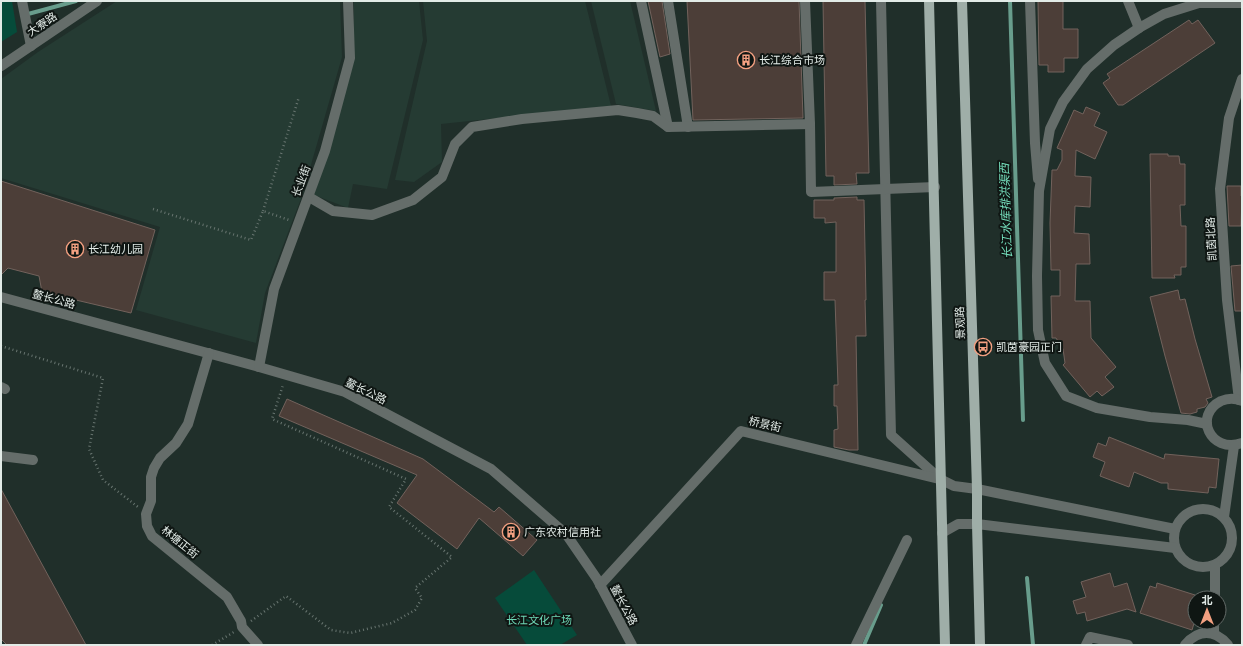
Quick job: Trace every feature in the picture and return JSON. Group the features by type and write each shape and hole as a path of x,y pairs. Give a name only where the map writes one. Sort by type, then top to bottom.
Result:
{"main road":[{"name":"景观路","path":"929,1 935,187 940,479 945,645"},
{"name":"景观路","path":"962,1 977,489 980,645"}],"street":[{"path":"22,1 31,46"},
{"name":"大寮路","path":"1,66 97,1"},
{"name":"长业街","path":"259,367 274,289 325,150 350,58 348,1"},
{"path":"641,1 668,127"},
{"path":"668,1 688,127"},
{"path":"805,1 811,192 935,187"},
{"path":"881,1 891,435 940,479 954,486 977,489 1175,528"},
{"path":"1030,1 1035,143 1039,191 1037,276 1038,330 1045,363 1066,396 1097,408 1150,417 1188,420 1207,424"},
{"path":"1128,1 1139,28"},
{"path":"1039,191 1050,129 1063,102 1087,69 1114,45 1139,28 1164,14 1198,3 1242,3"},
{"name":"凯茵北路","path":"1241,401 1226,300 1220,189 1229,118 1242,79"},
{"path":"309,197 333,211 372,215 413,200 442,177 455,144 472,127 618,110 637,112 653,116 668,127 810,124"},
{"name":"鳌长公路","path":"1,297 259,367 345,392 491,469 566,534 600,585 632,645"},
{"name":"林塘正街","path":"208,353 188,424 176,443 160,458 154,468 151,477 151,502 146,514 147,526 152,536 227,597 241,621 242,628 258,645"},
{"path":"1224,517 1238,445 1226,446 1213,438 1207,424 1208,416 1211,409 1224,399 1232,398 1241,401"},
{"name":"桥景街","path":"600,585 741,431 940,479"},
{"path":"1,456 33,460"},
{"path":"1207,509 1224,517 1230,525 1232,543 1229,552 1223,560 1215,565 1201,567 1188,563 1180,557 1175,548 1174,538 1175,528 1180,520 1188,513 1207,509"},
{"path":"942,532 958,524 977,524 1175,548"},
{"path":"856,645 908,540"},
{"path":"1215,565 1215,590"},
{"path":"1185,645 1196,635 1205,633 1214,634 1222,638 1228,645"},
{"path":"1086,645 1090,637 1128,645"}],"path":[{"path":"153,209 251,240 263,211 299,97"},
{"path":"263,211 298,224"},
{"path":"1,346 103,378 89,449 103,480 146,514"},
{"path":"212,645 242,628 286,596 331,630 350,633 392,624 415,610 422,598 415,588 452,557 389,507 406,479 272,419 287,375"}],"shaded area":[{"path":"117,1 340,1 342,57 302,196 265,293 256,343 136,310 160,227 1,178 1,79 38,52"},
{"path":"354,1 419,1 423,40 387,189 353,184 348,208 314,195 354,61"},
{"path":"423,1 585,1 611,106 441,124 442,162 414,182 395,180 427,41"},
{"path":"591,1 630,1 656,111 616,104"}],"green space":[{"path":"1,1 12,1 17,32 1,42"},
{"name":"长江文化广场","path":"534,570 577,635 560,645 527,645 495,598"}],"building":[{"path":"648,1 662,1 670,54 660,57"},
{"name":"长江综合市场","path":"687,1 799,1 803,118 693,120"},
{"path":"823,1 865,1 869,173 856,173 857,184 834,185 834,176 826,176"},
{"path":"1038,1 1063,1 1063,29 1078,29 1078,58 1064,58 1064,72 1048,72 1048,65 1039,65"},
{"path":"1189,20 1192,24 1198,20 1215,43 1123,105 1118,105 1103,83 1110,78 1107,74"},
{"path":"1086,107 1100,113 1094,126 1107,132 1095,159 1076,150 1075,176 1091,177 1090,207 1075,206 1074,233 1089,234 1090,264 1076,264 1075,301 1090,301 1091,338 1116,367 1105,377 1114,387 1102,396 1097,391 1090,397 1063,365 1065,363 1063,349 1056,338 1052,338 1051,296 1060,296 1060,270 1051,270 1050,223 1052,170 1057,170 1062,160 1062,150 1057,148 1074,110 1083,114"},
{"path":"1150,154 1168,154 1168,156 1179,156 1180,164 1185,164 1185,205 1180,205 1181,226 1186,226 1186,267 1181,267 1181,275 1174,275 1175,278 1152,278"},
{"name":"长江幼儿园","path":"1,181 155,230 131,313 42,292 39,276 8,268 1,275"},
{"path":"1227,186 1241,186 1241,226 1229,226"},
{"path":"857,197 857,200 864,200 866,336 856,336 858,450 849,450 834,447 834,430 838,429 837,406 834,406 834,385 838,385 835,300 824,300 824,272 836,272 836,222 825,223 825,218 814,218 814,200 834,200 834,198"},
{"path":"1242,265 1242,311 1235,311 1231,266"},
{"path":"1178,290 1180,300 1185,299 1212,397 1206,399 1208,403 1205,407 1197,409 1197,412 1190,414 1181,413 1150,297"},
{"path":"287,399 423,459 494,512 499,507 537,540 523,556 479,518 457,549 397,503 417,475 279,416"},
{"path":"1109,437 1164,459 1165,454 1219,459 1216,488 1209,487 1208,493 1168,489 1168,483 1161,483 1134,472 1129,487 1100,476 1105,462 1093,457 1098,443 1106,446"},
{"path":"1,489 86,645 7,645 1,639"},
{"path":"1110,573 1114,587 1127,583 1136,612 1127,609 1087,621 1085,612 1077,614 1073,601 1086,597 1081,582"},
{"path":"1157,583 1187,592 1187,628 1140,613 1150,586 1156,588"}],"waterway":[{"path":"28,14 76,1"},
{"name":"长江水库排洪渠西","path":"1010,1 1023,420"},
{"name":"长江水库排洪渠西","path":"1027,578 1033,645"},
{"path":"864,645 881,605"}],"place":[{"name":"长江综合市场","path":"746,60"},
{"name":"长江幼儿园","path":"75,249"},
{"name":"凯茵豪园正门","path":"983,347"},
{"name":"广东农村信用社","path":"511,532"}]}
